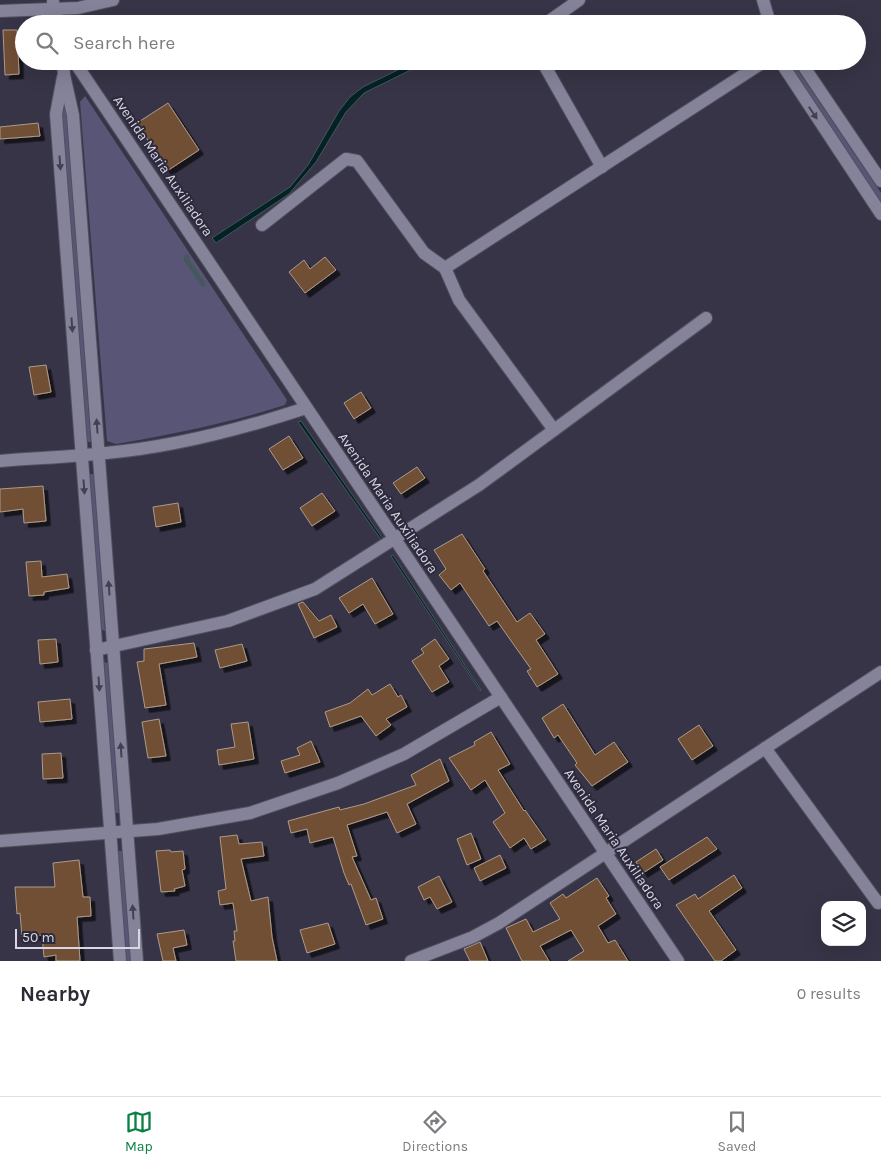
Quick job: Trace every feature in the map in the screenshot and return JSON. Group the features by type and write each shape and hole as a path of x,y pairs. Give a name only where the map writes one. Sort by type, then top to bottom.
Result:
{"street":[{"path":"0,11 54,4 78,8 112,0"},
{"path":"558,15 579,0"},
{"path":"763,0 767,15"},
{"path":"64,70 73,115 137,961"},
{"name":"Avenida Maria Auxiliadora","path":"80,70 678,961"},
{"path":"547,70 602,167"},
{"path":"445,268 751,70"},
{"path":"786,70 881,214"},
{"path":"806,70 881,181"},
{"path":"64,75 56,114 120,961"},
{"path":"262,225 346,159 357,161 424,253 445,268 460,300 554,430"},
{"path":"96,650 228,621 279,604 328,582 479,485 706,318"},
{"path":"0,461 99,454 200,437 249,426 306,408"},
{"path":"411,961 473,937 499,923 881,672"},
{"path":"0,841 158,830 250,813 338,783 404,754 501,697"},
{"path":"765,748 878,902 881,902"}],"shaded area":[{"path":"398,70 411,70 364,93 346,112 316,162 289,194 216,243 212,238 290,187 308,165 339,111 350,97 363,87"},
{"path":"792,70 798,70 881,193 881,205"},
{"path":"85,96 287,400 285,405 222,423 180,432 116,444 107,441 80,102"},
{"path":"60,102 66,102 91,442 87,442"},
{"path":"301,421 383,539 382,541 298,422"},
{"path":"89,474 94,474 105,631 100,629"},
{"path":"393,555 481,690 480,691 391,556"},
{"path":"104,662 108,663 119,813 114,813"},
{"path":"118,851 123,851 132,961 125,961"}],"building":[{"path":"3,30 15,30 15,70 19,70 19,74 5,75"},
{"path":"168,103 199,150 167,171 137,123"},
{"path":"38,123 40,136 0,139 0,127"},
{"path":"325,257 336,270 305,293 289,272 304,260 310,269"},
{"path":"46,365 51,392 34,395 29,367"},
{"path":"361,392 371,408 354,419 344,403"},
{"path":"289,436 303,458 283,470 269,449"},
{"path":"417,467 425,478 401,494 393,483"},
{"path":"43,486 46,521 24,523 23,509 0,512 0,489"},
{"path":"322,493 335,511 312,526 300,508"},
{"path":"178,503 181,522 156,527 153,507"},
{"path":"462,534 485,569 483,571 517,622 530,613 545,634 536,640 558,674 537,687 527,671 531,669 497,621 489,626 460,583 451,590 439,575 446,569 434,550"},
{"path":"41,561 42,577 67,574 69,588 44,592 44,595 29,596 26,562"},
{"path":"372,578 393,614 375,624 363,604 349,613 339,598"},
{"path":"303,602 319,621 331,615 337,627 314,638 298,604"},
{"path":"56,639 58,662 40,664 38,640"},
{"path":"435,639 449,659 439,666 449,682 432,692 412,661 424,653 421,649"},
{"path":"194,643 197,657 159,664 166,705 145,708 137,662 144,661 144,649"},
{"path":"242,644 247,661 220,668 215,650"},
{"path":"390,684 398,697 401,695 407,707 386,719 391,725 376,736 361,716 330,727 325,712 350,703 368,689 372,695"},
{"path":"70,699 72,719 40,722 38,702"},
{"path":"563,704 595,755 614,742 628,762 592,786 575,765 577,763 558,735 554,738 542,718"},
{"path":"159,719 166,756 148,758 142,722"},
{"path":"248,722 254,759 219,765 217,750 235,747 231,724"},
{"path":"699,725 713,746 692,760 678,739"},
{"path":"491,732 510,764 498,770 524,811 546,840 531,849 524,838 510,848 493,822 505,813 485,780 471,790 449,758 475,745 474,742"},
{"path":"311,741 320,762 285,773 281,761 300,755 297,748"},
{"path":"61,753 63,778 43,779 42,754"},
{"path":"440,759 449,781 407,804 416,824 397,833 387,812 347,825 357,856 352,857 371,900 376,898 383,919 366,925 351,884 349,885 344,873 333,837 310,843 307,829 291,833 288,821 339,807 340,810 364,804 416,785 411,775"},
{"path":"471,833 481,859 467,865 457,839"},
{"path":"237,835 239,844 262,842 264,856 241,859 251,901 268,897 272,937 277,961 236,961 233,941 235,941 234,931 237,931 233,903 220,905 218,891 226,889 220,837"},
{"path":"707,837 717,849 669,880 660,867"},
{"path":"656,849 663,860 643,873 636,862"},
{"path":"170,850 171,852 183,851 185,869 182,870 185,886 174,889 175,891 161,892 156,851"},
{"path":"500,855 506,868 480,881 474,868"},
{"path":"79,860 83,897 90,897 91,916 77,917 80,961 56,961 56,955 44,957 42,935 22,937 20,913 17,914 15,887 55,887 53,863"},
{"path":"734,875 742,888 709,911 736,950 721,961 715,961 676,905 695,894 698,899"},
{"path":"439,876 452,902 437,909 430,897 424,900 418,887"},
{"path":"597,878 609,896 606,898 616,914 598,926 608,943 615,940 628,961 568,961 584,951 571,930 540,946 549,961 522,961 506,928 526,919 533,932 560,919 550,903 563,894 566,898"},
{"path":"328,923 335,944 307,953 300,930"},
{"path":"184,930 187,945 173,948 176,961 163,961 157,934"},
{"path":"480,942 488,961 470,961 464,949"}],"waterway":[{"path":"187,257 186,259 203,284"}]}
